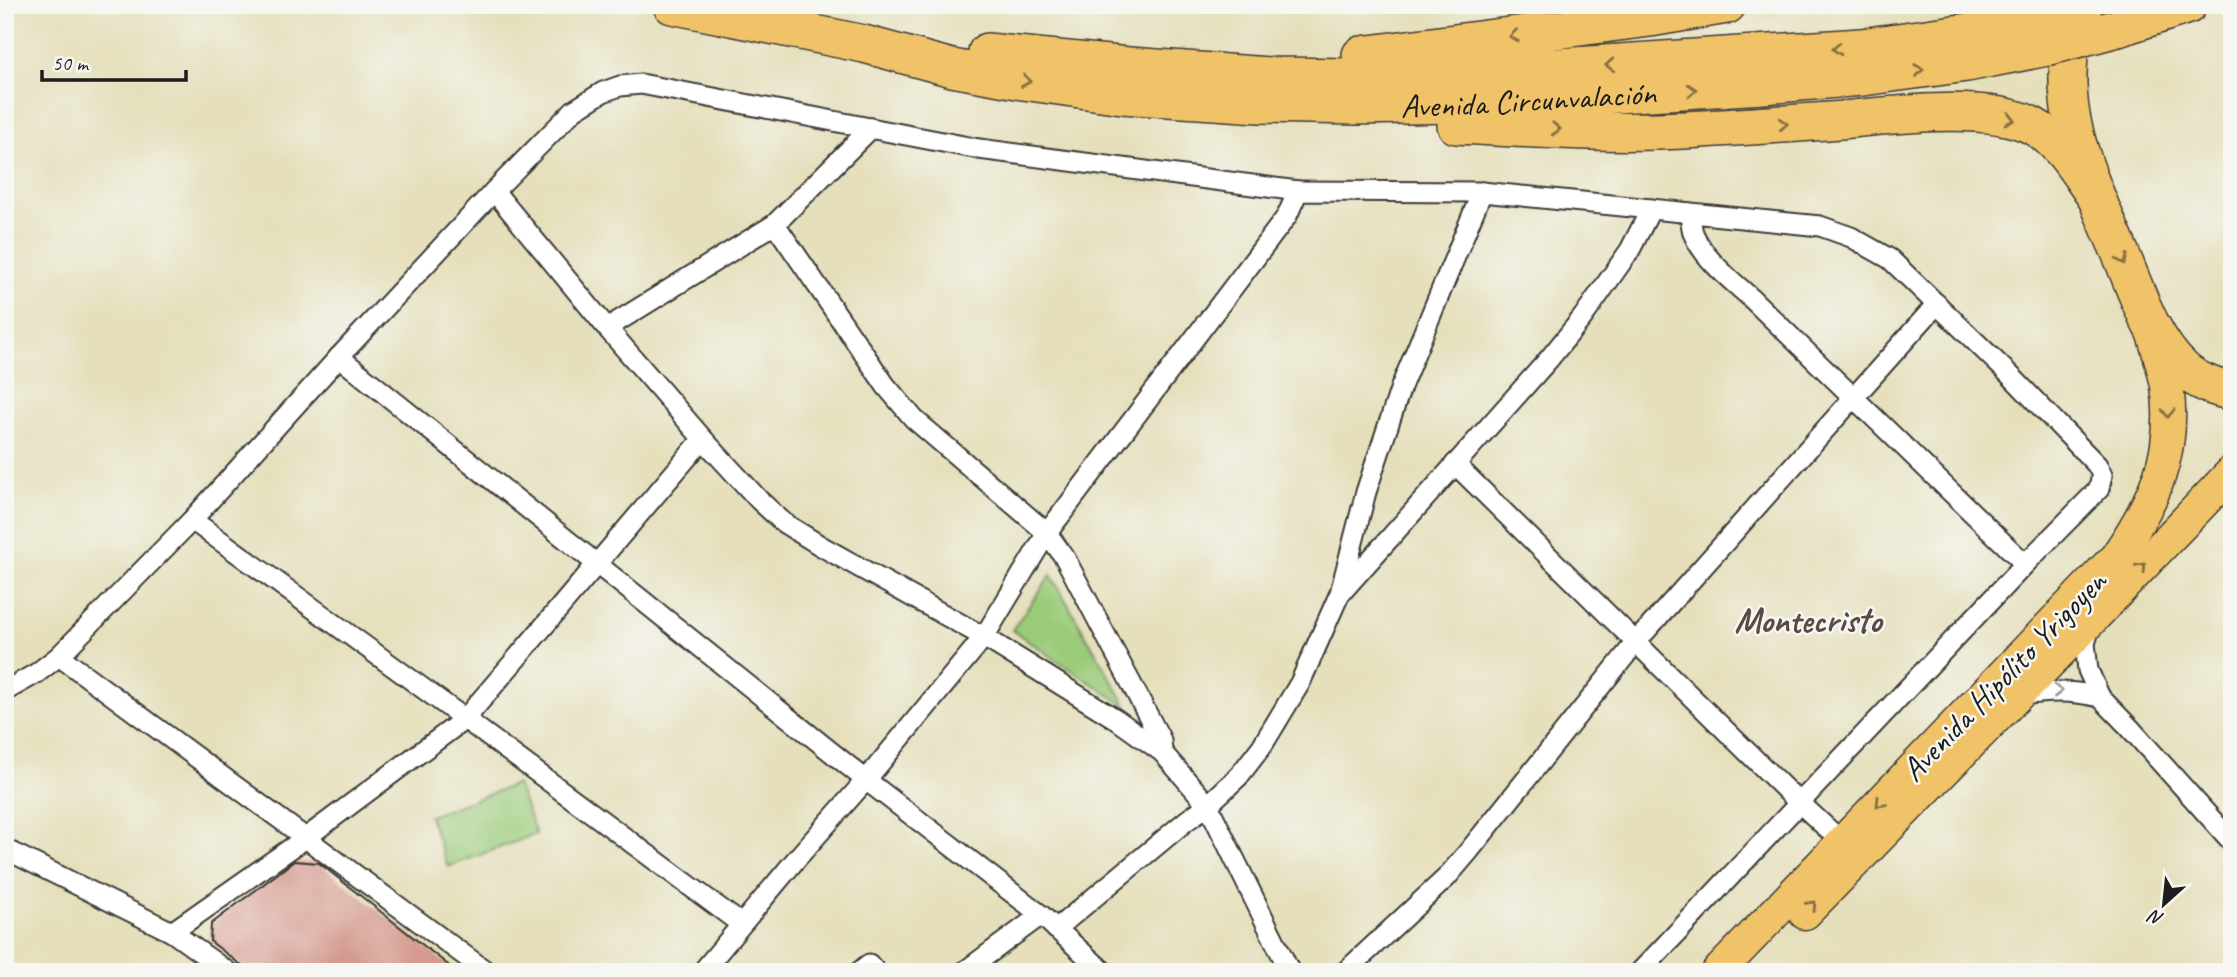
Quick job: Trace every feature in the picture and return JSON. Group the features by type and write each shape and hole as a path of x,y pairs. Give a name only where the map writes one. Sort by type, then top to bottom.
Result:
{"highway":[{"name":"Avenida Circunvalación","path":"672,5 864,44 953,68 1023,81 1122,94 1260,104 1356,106 1456,104 1863,77 1967,63 2065,18"},
{"path":"1007,54 1082,49 1258,59 1338,58 1727,5"},
{"name":"Avenida Circunvalación","path":"864,44 940,47 1129,66 1269,76 1358,77 1454,74 1861,47 2065,18 2118,28 2188,5"},
{"path":"2065,18 2069,102 2077,139 2096,197 2150,323 2185,371 2203,382 2232,391"},
{"path":"1122,94 1249,112 1581,130 1654,131 1986,113 2032,126 2051,139 2096,197"}],"main road":[{"name":"Avenida Hipólito Yrigoyen","path":"1717,972 2108,566 2140,521 2154,493 2165,461 2169,415 2167,385 2150,323"},
{"name":"Avenida Hipólito Yrigoyen","path":"1748,972 2232,472"}],"street":[{"path":"5,691 37,673 59,656 192,520 339,357 494,191 574,110 603,92 620,86 641,84 979,149 1298,191 1482,192 1820,226 1851,237 1890,259 2014,379 2097,465 2102,475 2099,489 1640,972"},
{"path":"607,328 775,224 871,128"},
{"path":"494,191 703,439 784,523 985,637 1116,719 1162,752 1208,804 1290,972"},
{"path":"702,972 985,637 1047,533 1287,216 1298,191"},
{"path":"1056,929 1239,776 1262,746 1300,683 1339,595 1366,492 1401,387 1482,192"},
{"path":"1339,595 1583,317 1630,250 1651,209"},
{"path":"1690,213 1692,233 1724,274 2025,564"},
{"path":"775,224 886,386 914,419 1047,533 1065,558 1161,740 1162,752"},
{"path":"1345,972 1446,878 1636,642 1937,304"},
{"path":"339,357 866,780 1041,915 1104,972"},
{"path":"172,932 307,837 465,719 703,439"},
{"path":"1455,464 1842,842"},
{"path":"192,520 741,924"},
{"path":"2094,617 2085,643 2088,670 2100,697 2231,840"},
{"path":"59,656 487,972"},
{"path":"2015,696 2050,691 2077,691 2100,697"},
{"path":"5,849 172,932 228,972"},
{"path":"964,972 1041,915"},
{"path":"859,972 869,964 876,972"}],"green space":[{"path":"1051,575 1127,707 1012,630"},
{"path":"517,784 536,834 448,867 429,816"}],"building":[{"path":"294,861 319,863 457,972 250,972 210,941 211,924"}],"district":[{"name":"Montecristo","path":"1808,620"}]}
